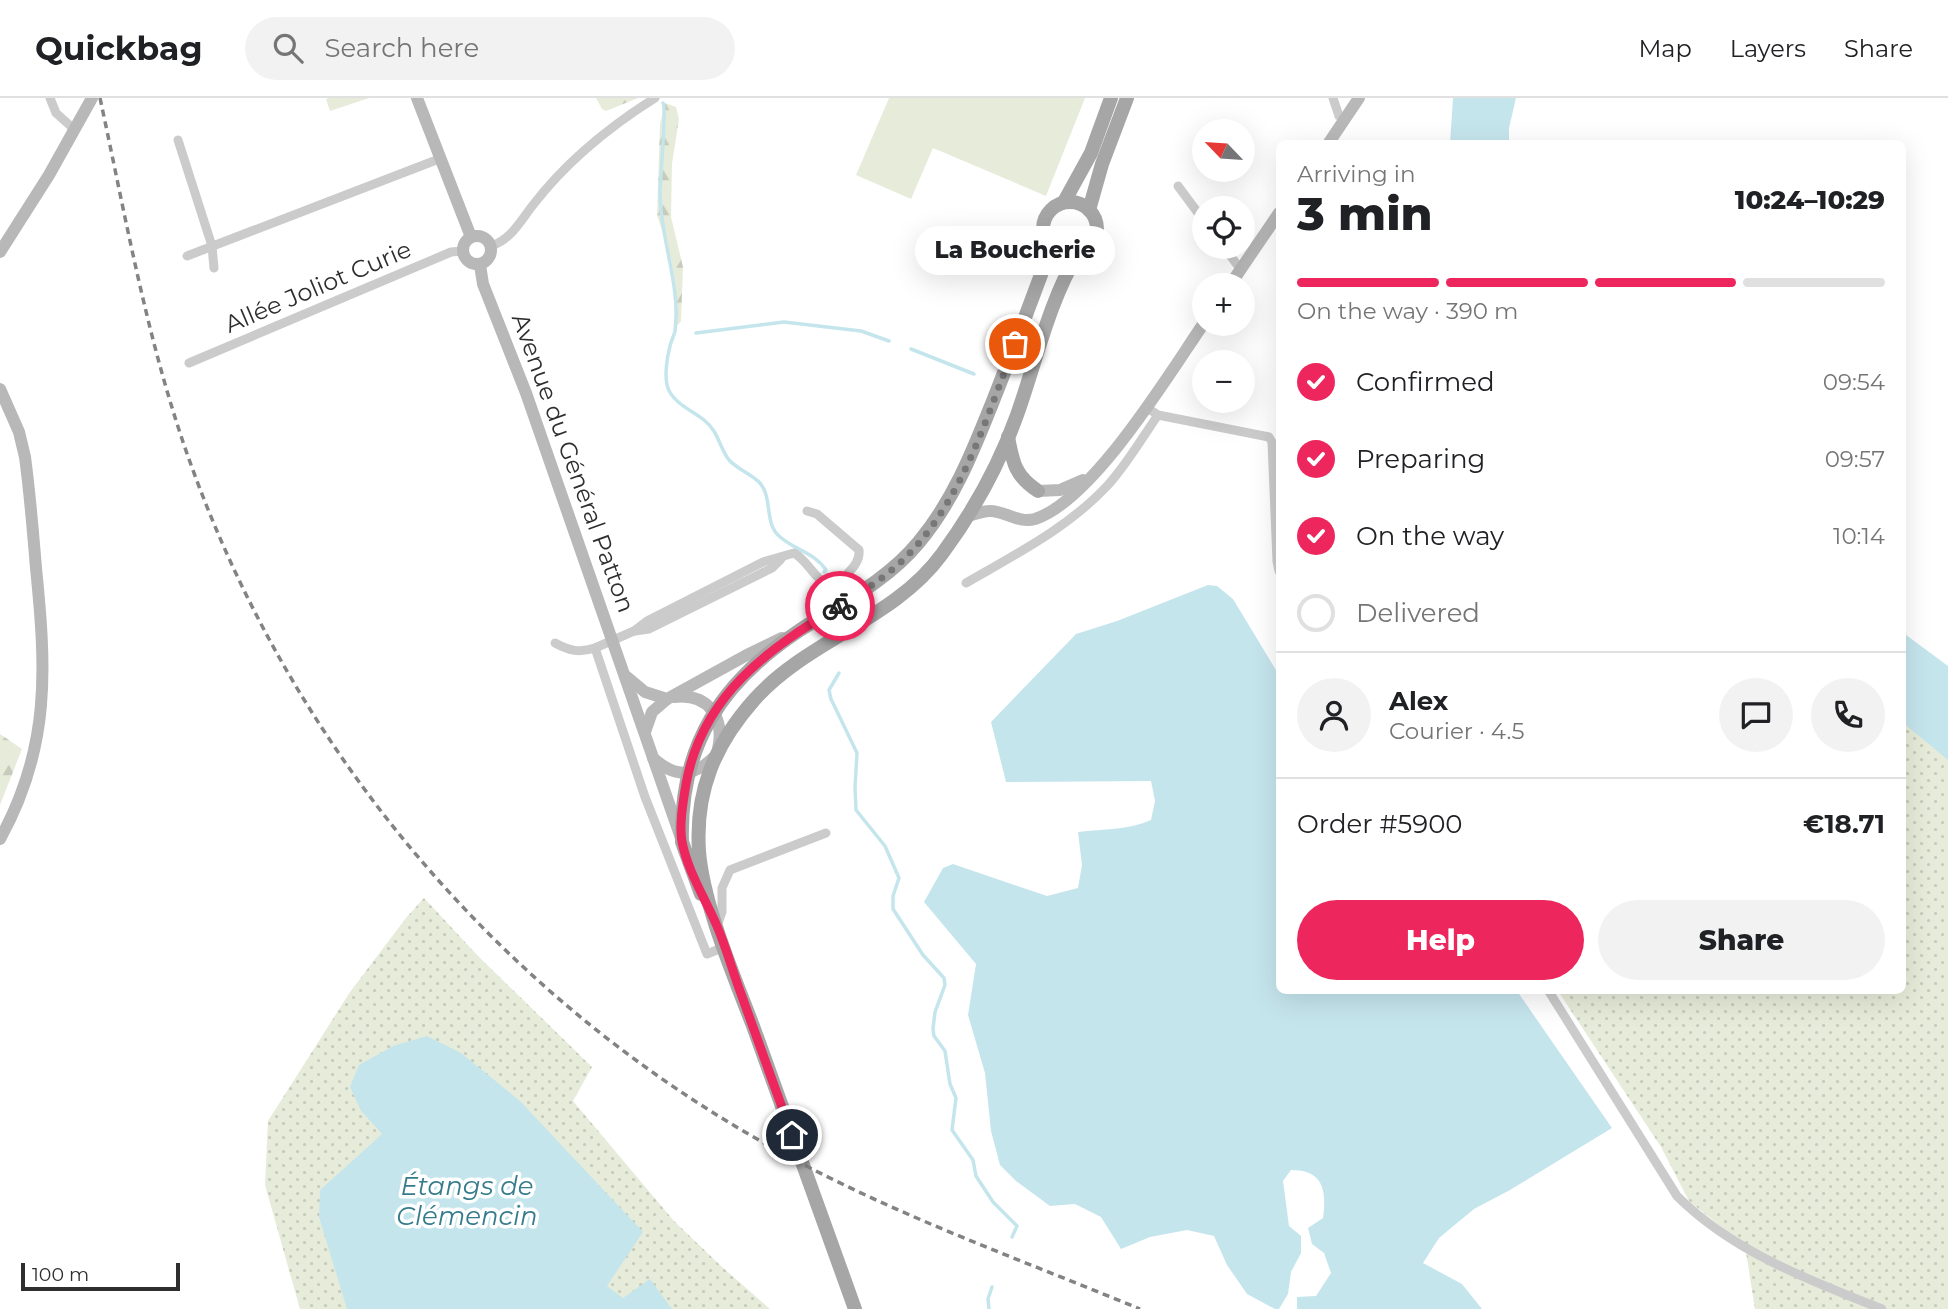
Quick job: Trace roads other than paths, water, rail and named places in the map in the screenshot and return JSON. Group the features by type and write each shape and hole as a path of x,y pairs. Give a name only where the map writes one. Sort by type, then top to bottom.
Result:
{"main road":[{"path":"0,252 35,198 92,98"},
{"path":"417,98 471,237"},
{"path":"682,842 688,772 698,742 714,712 733,687 764,656 801,629 866,589 904,559 952,495 967,468 1042,272 1048,244 1043,229 1044,220 1049,212 1064,202 1091,153 1111,98"},
{"path":"1089,210 1102,164 1127,98"},
{"path":"1331,140 1359,98"},
{"path":"652,758 669,770 688,772 704,766 752,702 779,675 881,609 928,571 968,516 1008,437 1061,286 1078,254 1092,244 1096,235 1097,226 1089,210 1073,202 1064,202"},
{"path":"1239,273 1276,218"},
{"path":"481,236 491,246 488,260 480,265 470,263 463,251 465,243 471,237 481,236"},
{"path":"1048,244 1061,254 1078,254"},
{"name":"Avenue du Général Patton","path":"480,265 483,284 526,393 645,738"},
{"path":"968,516 990,511 1033,520 1068,499 1100,467 1195,336"},
{"path":"0,389 19,432 26,465 42,633 44,690 33,757 20,796 0,839"},
{"path":"1008,437 1013,465 1027,484 1038,491 1072,486 1100,467"},
{"path":"717,926 695,880 645,738 647,721 652,712 670,698 745,656 801,629"},
{"path":"626,677 645,692 670,698 695,698 714,712 721,734 703,793 699,853 724,947 855,1309"}],"street":[{"path":"50,98 55,113 75,130"},
{"path":"491,246 512,233 547,186 576,157 654,98"},
{"path":"1333,98 1339,116 1344,119"},
{"path":"178,140 212,246 214,268"},
{"path":"187,256 439,159"},
{"path":"1178,186 1192,204"},
{"name":"Allée Joliot Curie","path":"188,363 451,252 463,251"},
{"path":"1233,259 1241,270"},
{"path":"1146,407 1158,415 1269,437 1272,442 1276,537"},
{"path":"966,583 1063,526 1081,511 1110,483 1158,415"},
{"path":"555,643 569,651 583,652 634,631 649,629 772,568 794,553 820,580 828,584 837,582 857,563 859,550 817,514 807,510"},
{"path":"595,648 645,797 707,954 724,947"},
{"path":"717,926 722,912 722,888 730,870 826,833"},
{"path":"1551,994 1677,1196 1696,1215 1726,1238 1799,1276 1882,1309"}],"water":[{"path":"1453,98 1516,98 1509,140 1450,140"},
{"path":"1208,585 1217,586 1233,599 1276,670 1276,994 1519,994 1612,1128 1474,1209 1439,1238 1423,1263 1462,1284 1482,1309 1297,1309 1297,1297 1316,1296 1331,1273 1324,1253 1312,1244 1308,1228 1323,1218 1323,1191 1316,1178 1302,1171 1291,1170 1283,1181 1289,1226 1301,1236 1301,1253 1291,1272 1288,1294 1279,1309 1275,1309 1247,1294 1227,1265 1214,1236 1187,1230 1150,1237 1121,1249 1101,1217 1075,1204 1050,1206 1016,1181 1000,1165 991,1131 985,1073 968,1015 976,964 924,902 943,868 953,864 1047,896 1078,888 1082,865 1078,832 1125,827 1151,820 1155,801 1151,781 1006,782 991,722 1076,634"},
{"path":"1906,635 1948,666 1948,760 1906,725"},
{"name":"Étangs de Clémencin","path":"427,1036 461,1053 520,1101 643,1232 607,1286 623,1298 650,1279 672,1309 347,1309 319,1217 320,1190 382,1134 361,1111 350,1087 359,1065 393,1046"}],"waterway":[{"path":"663,103 661,210 676,313 675,331 667,361 668,388 679,402 709,425 729,460 759,482 766,495 774,531 791,545 816,559 826,570 824,572"},
{"path":"696,333 784,322 861,331 889,341"},
{"path":"911,349 974,374"},
{"path":"818,585 818,608"},
{"path":"839,673 829,690 857,753 856,810 885,846 899,878 893,896 893,909 923,955 944,978 945,985 935,1012 933,1029 934,1036 945,1051 950,1084 956,1098 952,1130 973,1160 976,1176 993,1202 1017,1226 1012,1237"},
{"path":"989,1309 988,1299 992,1287"}],"railway":[{"path":"100,98 139,282 162,373 190,462 234,569 287,671 349,767 419,858 497,942 582,1018 674,1087 773,1148 862,1193 954,1234 1140,1309"}],"place":[{"name":"La Boucherie","path":"1015,344"}]}
